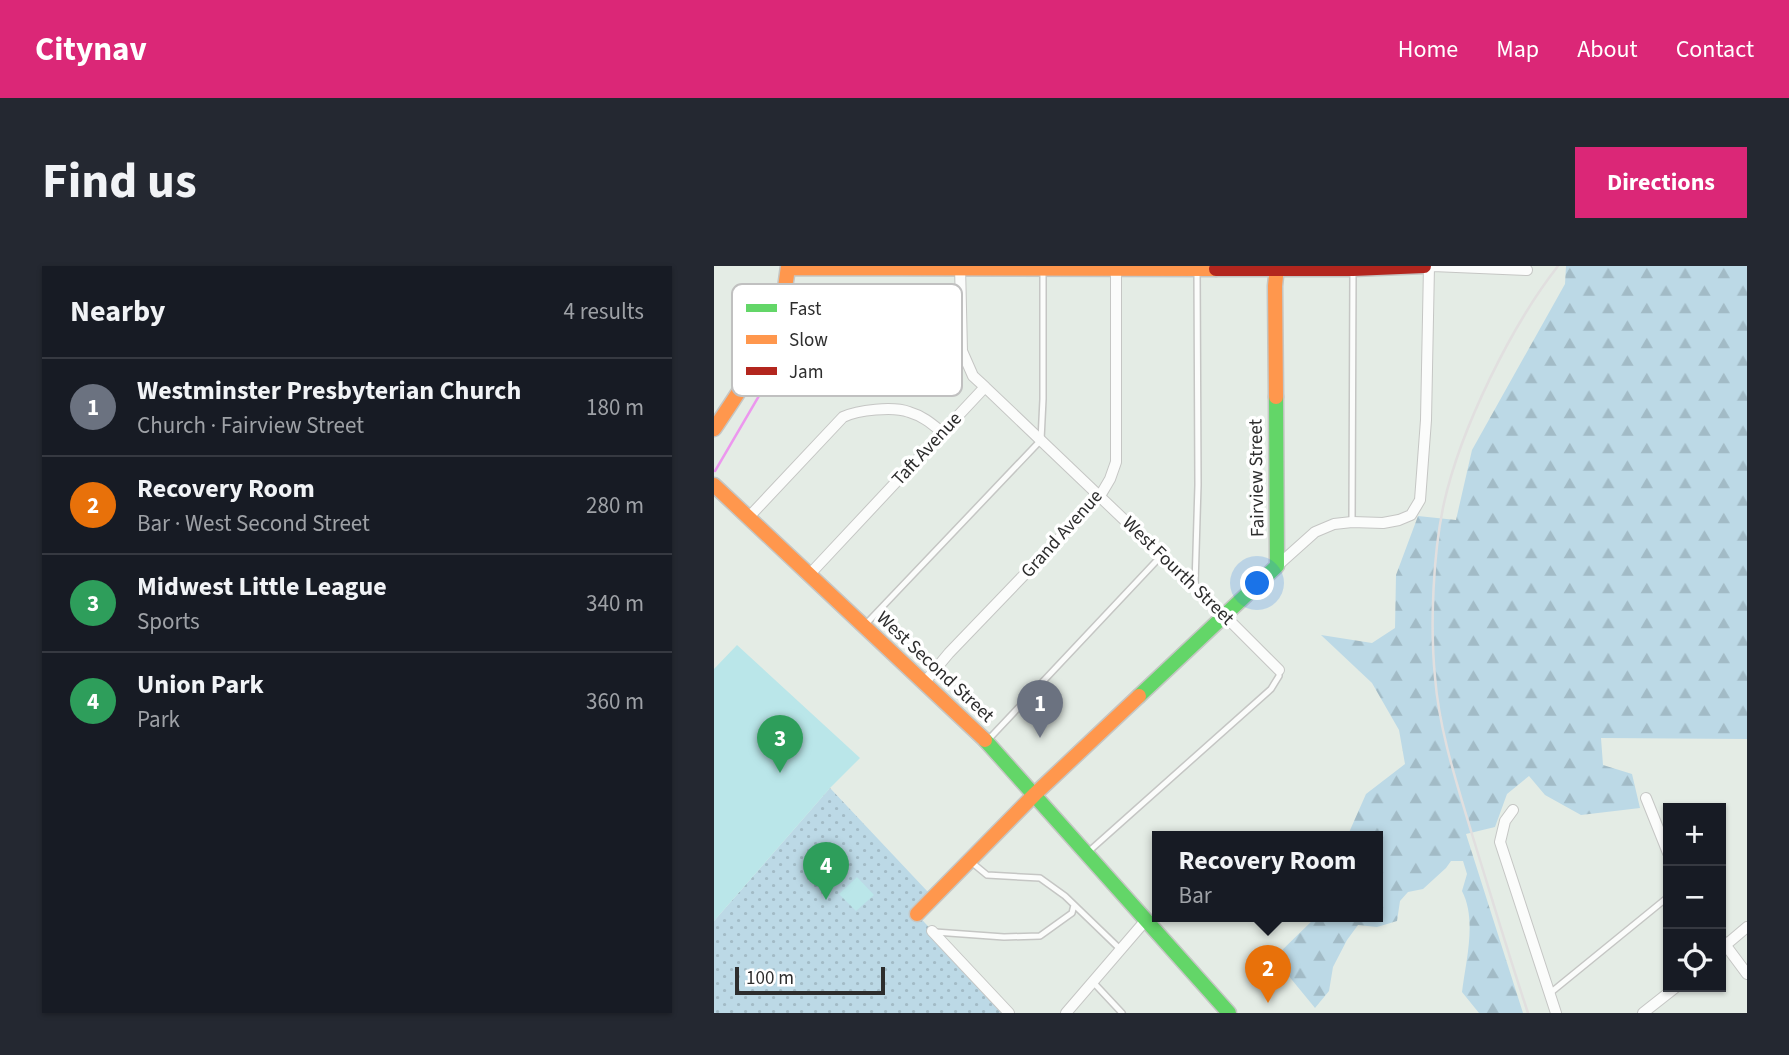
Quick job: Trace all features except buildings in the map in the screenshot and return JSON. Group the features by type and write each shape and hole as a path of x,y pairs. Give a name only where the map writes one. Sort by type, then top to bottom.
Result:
{"street":[{"path":"917,914 1035,794 1315,533 1334,524 1399,520 1411,515 1420,500 1426,420 1428,266"},
{"path":"788,267 1428,266 1527,270"},
{"name":"Grand Avenue","path":"924,683 949,653 1100,496 1110,479 1116,462 1116,267"},
{"name":"Fairview Street","path":"1277,267 1277,566"},
{"path":"962,351 973,376 985,387"},
{"name":"Taft Avenue","path":"809,575 985,387"},
{"name":"West Fourth Street","path":"985,387 1279,670"},
{"path":"714,429 735,396"},
{"path":"748,518 843,417 855,412 907,411 928,420 943,433"},
{"name":"West Second Street","path":"714,485 987,741 1229,1013"},
{"path":"1646,798 1663,840"},
{"path":"1513,810 1505,821 1500,842 1556,1013"},
{"path":"1066,1013 1146,920"},
{"path":"1726,942 1747,927"},
{"path":"932,931 1009,1013"},
{"path":"1726,950 1747,974"},
{"path":"1643,1013 1670,992"}],"lane":[{"path":"863,627 1041,440 1043,267"},
{"path":"1195,587 1198,485 1197,267"},
{"path":"1352,522 1353,267"},
{"path":"987,741 1162,555"},
{"path":"1087,853 1271,689 1279,677 1279,670"},
{"path":"970,861 987,875 1040,878 1074,905 1121,950"},
{"path":"1549,994 1663,901"},
{"path":"932,931 1004,937 1040,936 1072,913 1074,905"},
{"path":"1093,982 1122,1013"}],"green space":[{"path":"1566,266 1747,266 1747,739 1601,738 1603,765 1632,774 1640,808 1581,815 1545,795 1529,776 1507,794 1495,827 1466,834 1523,1013 1479,1013 1462,992 1470,927 1462,891 1467,874 1463,861 1451,861 1423,889 1408,892 1400,901 1397,921 1377,927 1358,925 1333,967 1329,991 1315,1008 1274,958 1311,922 1383,922 1383,831 1350,831 1366,794 1405,764 1399,730 1372,683 1321,635 1372,643 1395,628 1396,575 1418,516 1456,520 1472,450 1565,284"},
{"path":"830,788 928,892 911,908 1009,1013 714,1013 714,921"}],"shaded area":[{"path":"737,645 860,758 830,788 714,921 714,669"},
{"path":"857,877 874,895 856,911 839,894"}],"waterway":[{"path":"715,471 759,396"}],"railway":[{"path":"1528,1013 1465,812 1444,735 1437,696 1433,613 1437,544 1444,503 1462,443 1506,348 1540,290 1558,266"}],"traffic: fast":[{"path":"1139,696 1277,566 1276,397"},
{"path":"985,740 1229,1013"}],"traffic: slow":[{"path":"786,284 788,266"},
{"path":"1276,397 1277,266"},
{"path":"788,268 1216,269"},
{"path":"714,429 736,396"},
{"path":"714,485 985,740"},
{"path":"917,914 1035,794 1139,696"}],"traffic: jam":[{"path":"1216,269 1424,266"}],"place":[{"name":"Westminster Presbyterian Church","path":"1040,738"},
{"name":"Midwest Little League","path":"780,773"},
{"name":"Union Park","path":"826,900"},
{"name":"Recovery Room","path":"1268,1003"}]}
